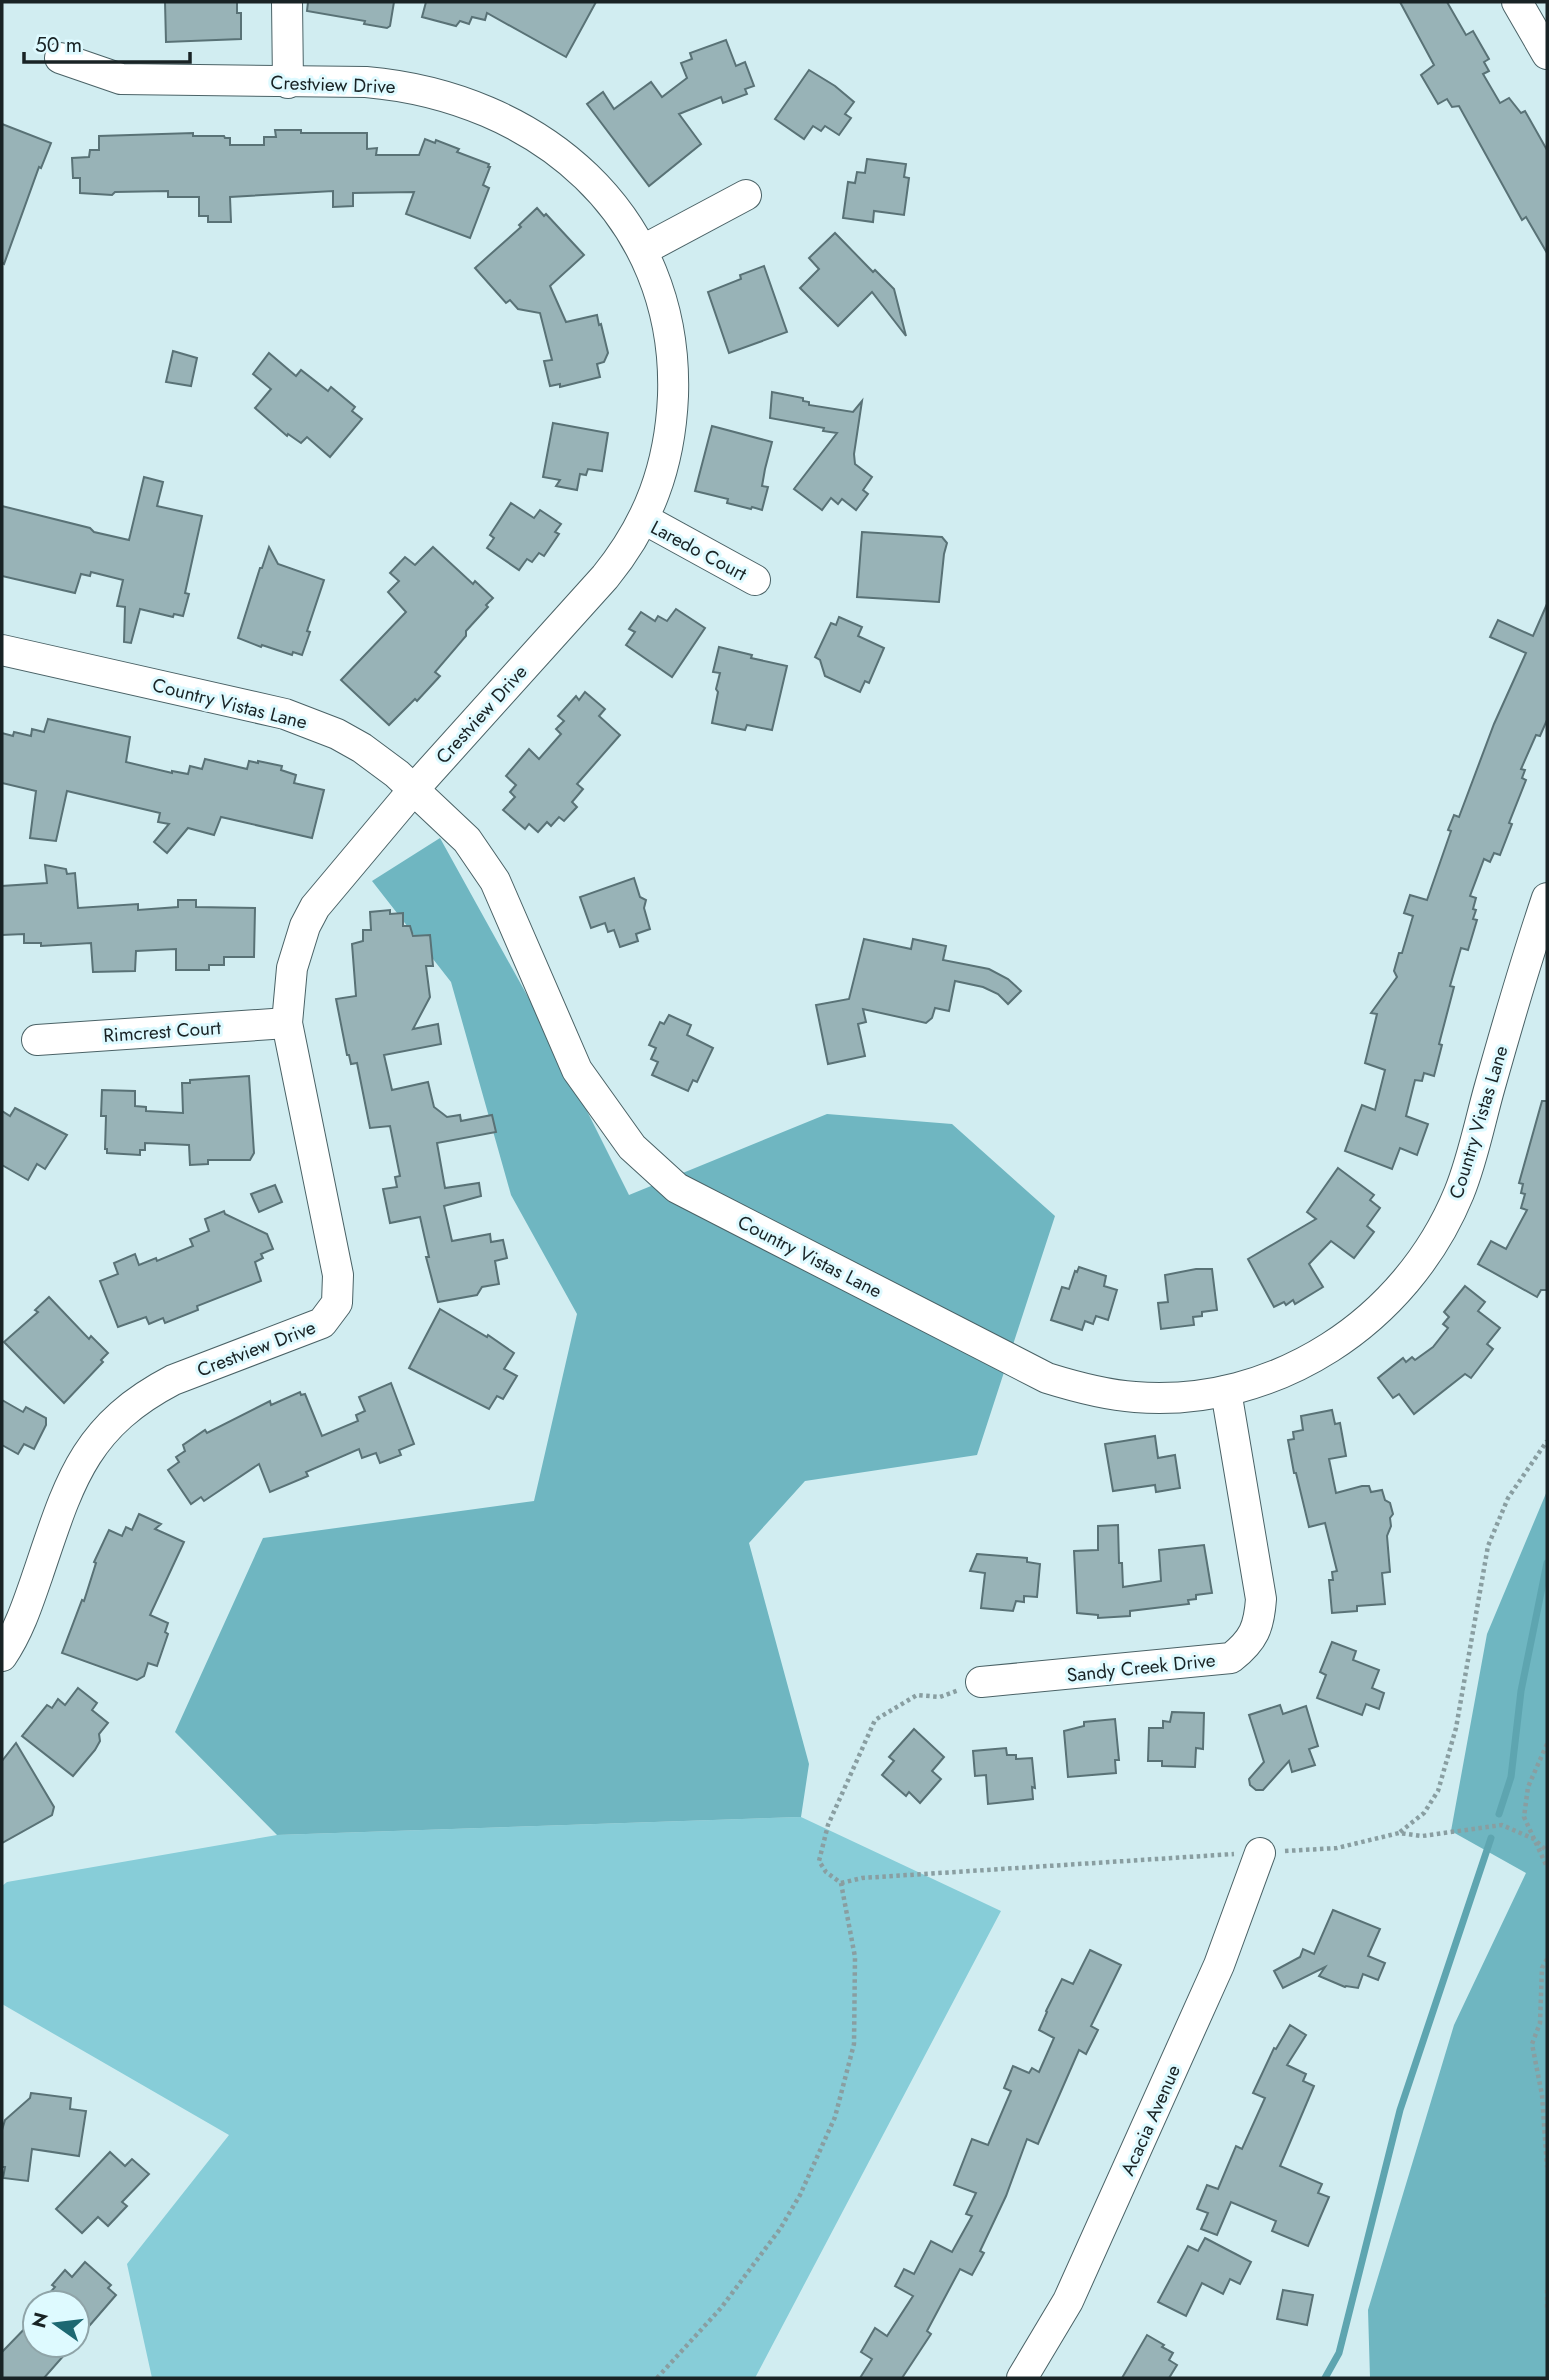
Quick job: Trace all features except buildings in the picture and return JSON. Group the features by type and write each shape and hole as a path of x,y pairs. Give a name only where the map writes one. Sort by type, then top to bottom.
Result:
{"street":[{"path":"287,2 288,83"},
{"path":"1517,2 1547,54"},
{"name":"Crestview Drive","path":"2,1656 24,1616 67,1490 81,1462 108,1427 157,1388 322,1323 337,1303 338,1276 287,1023 292,968 305,926 315,907 414,789 606,577 628,548 654,493 667,448 672,411 673,383 668,328 654,275 643,250 611,204 580,171 554,149 506,120 466,102 400,85 366,82 121,79 60,58"},
{"path":"643,250 746,195"},
{"name":"Laredo Court","path":"643,519 755,580"},
{"name":"Country Vistas Lane","path":"2,650 285,714 328,730 362,748 414,789 467,840 495,881 578,1070 632,1147 677,1188 1047,1378 1086,1389 1135,1397 1166,1398 1226,1391 1286,1371 1342,1340 1391,1299 1431,1249 1455,1202 1470,1161 1519,980 1547,898"},
{"name":"Rimcrest Court","path":"37,1040 287,1023"},
{"name":"Sandy Creek Drive","path":"981,1682 1231,1658 1243,1648 1259,1624 1261,1599 1226,1391"},
{"name":"Acacia Avenue","path":"1022,2378 1068,2301 1219,1965 1260,1853"}],"path":[{"path":"1399,1833 1424,1813 1438,1791 1455,1728 1488,1546 1508,1498 1547,1441"},
{"path":"657,2378 721,2308 780,2230 800,2195 835,2117 854,2044 855,1957 841,1883 826,1872 819,1861 828,1825 875,1720 917,1695 940,1698 981,1682"},
{"path":"1547,1744 1528,1787 1524,1817 1547,1867"},
{"path":"841,1883 862,1878 1336,1848 1399,1833 1422,1836 1502,1825 1534,1839 1547,1851"},
{"path":"1547,1959 1542,1968 1540,2022 1532,2044 1542,2095 1547,2167"},
{"path":"1547,2290 1547,2311"}],"shaded area":[{"path":"440,838 548,1033 629,1195 827,1114 952,1124 1055,1216 977,1455 805,1481 749,1543 809,1764 801,1817 277,1835 175,1732 263,1538 534,1501 577,1314 511,1195 451,982 372,881"},
{"path":"1547,1491 1547,2378 1370,2378 1368,2310 1454,2025 1526,1873 1451,1831 1487,1634"},
{"path":"801,1817 1001,1911 755,2378 152,2378 127,2264 229,2135 2,2004 2,1886 7,1882 277,1835"}],"waterway":[{"path":"1499,1814 1511,1777 1521,1691 1547,1563"},
{"path":"1325,2378 1339,2353 1400,2110 1491,1838"}]}
